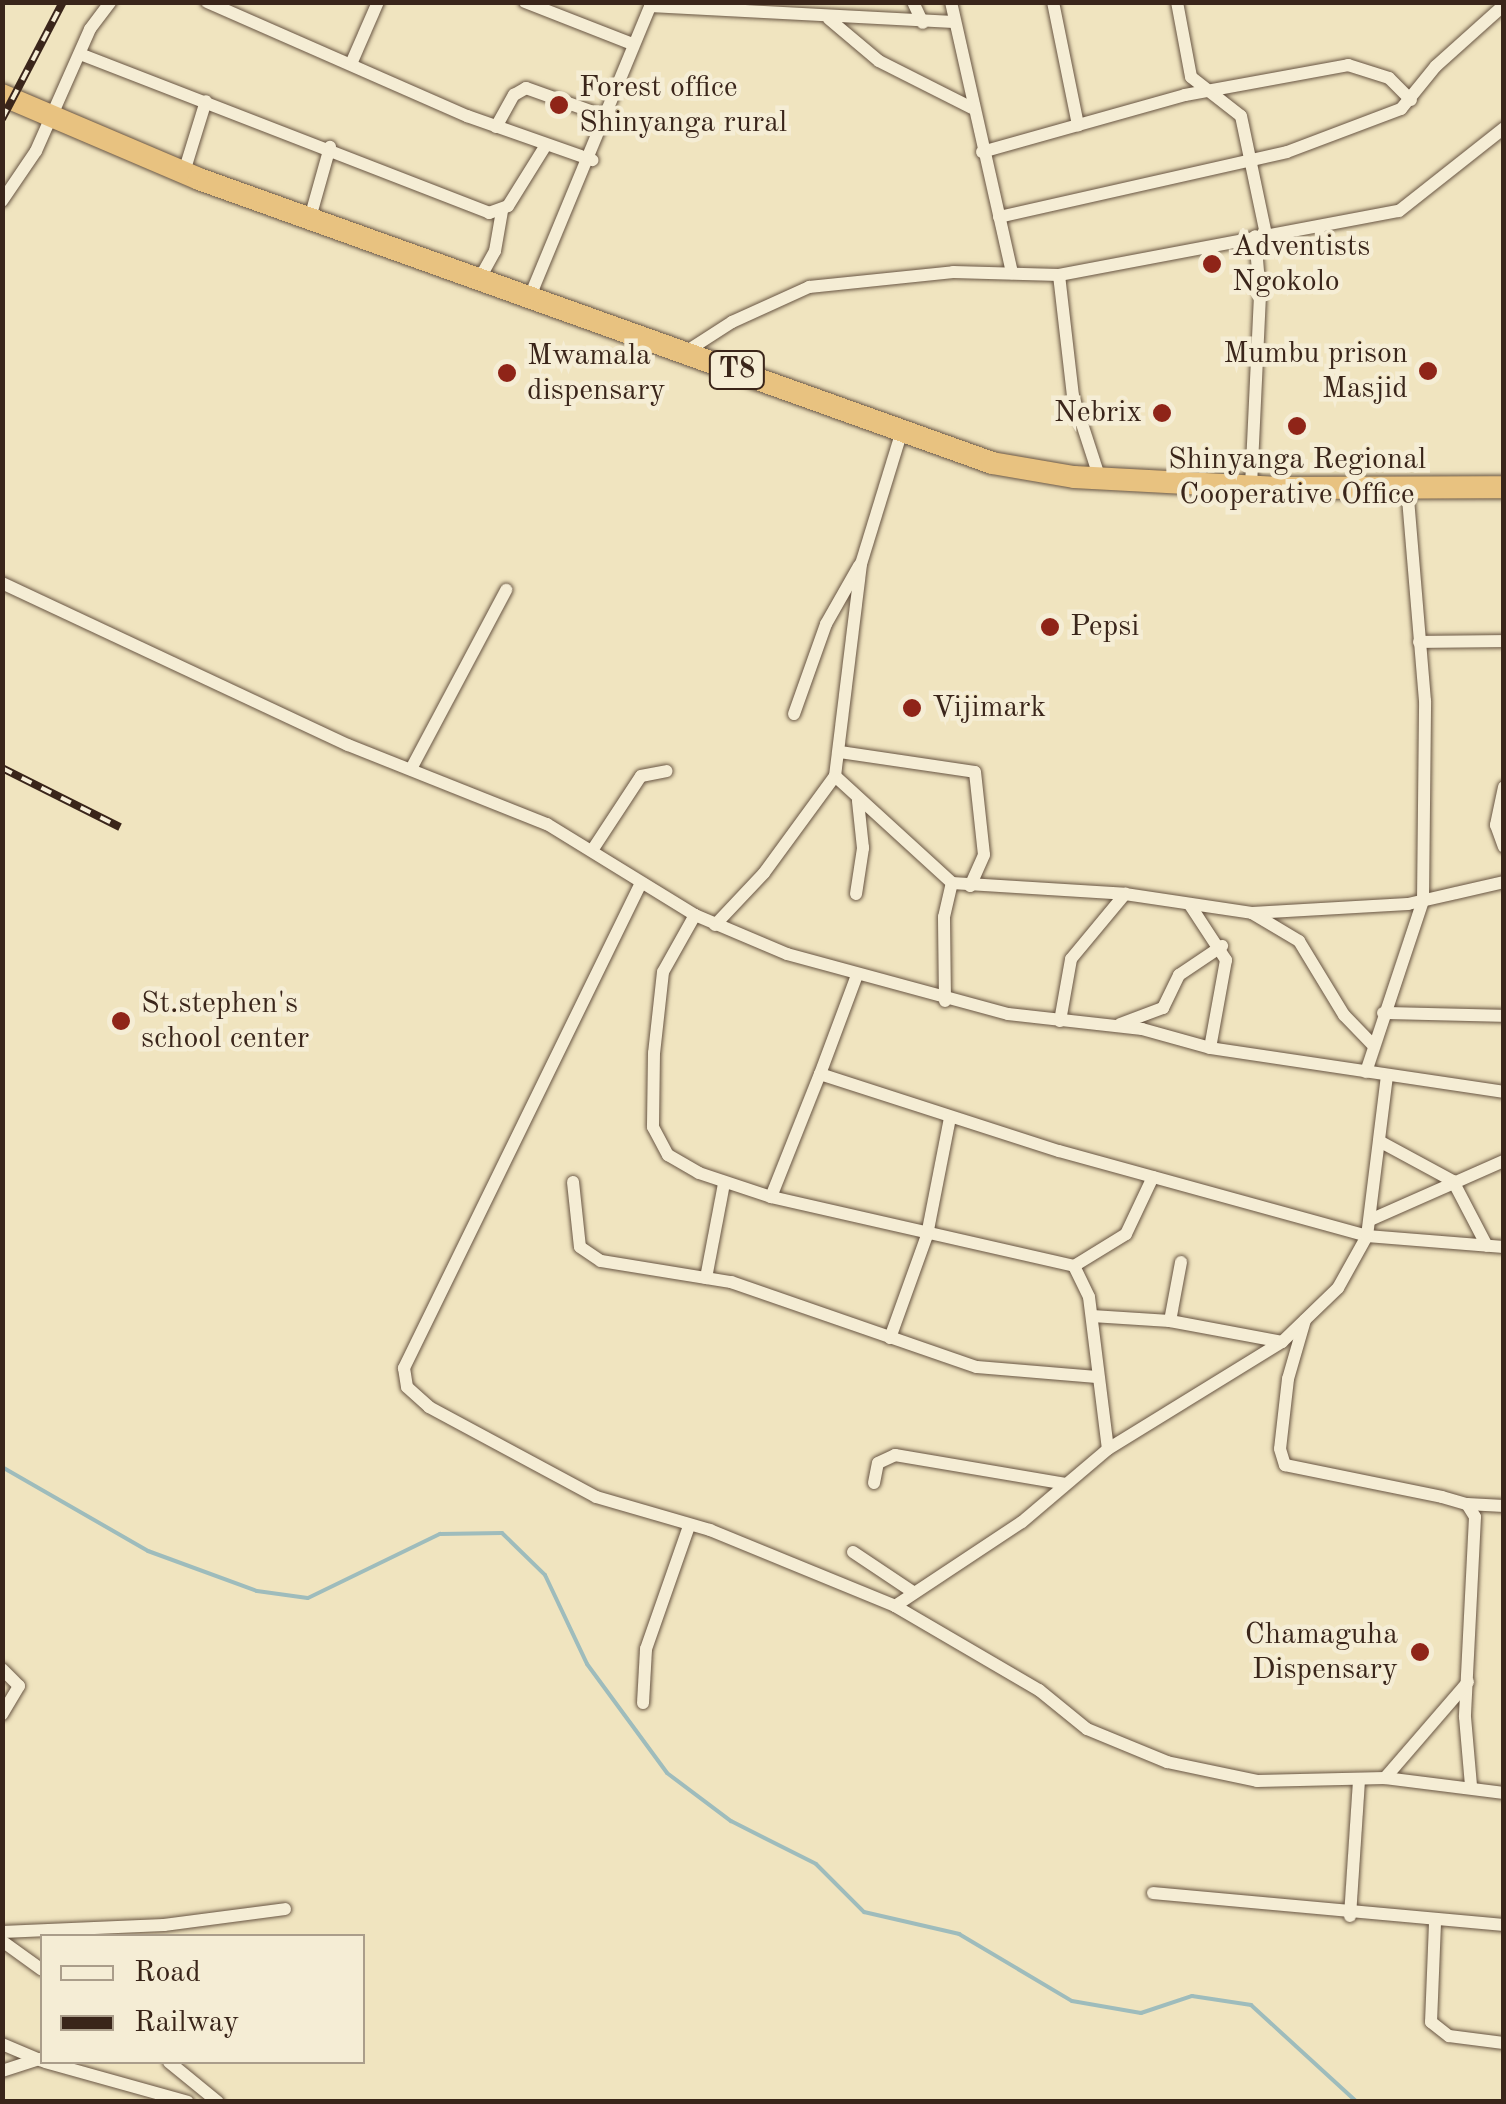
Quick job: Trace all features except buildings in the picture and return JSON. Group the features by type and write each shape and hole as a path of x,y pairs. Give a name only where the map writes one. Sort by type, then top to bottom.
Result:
{"highway":[{"name":"T8","path":"2,94 54,112 184,172 687,351 900,434 1027,470 1100,479 1251,486 1504,487"}],"street":[{"path":"2,200 54,112 80,54 110,2"},
{"path":"207,2 496,127 592,160"},
{"path":"351,64 378,2"},
{"path":"525,2 632,44"},
{"path":"913,2 923,23"},
{"path":"951,2 1012,273"},
{"path":"1053,2 1078,125"},
{"path":"1177,2 1191,78 1214,91 1241,116 1255,160 1261,236 1251,486"},
{"path":"531,294 592,160 632,44 651,4 829,19 954,22"},
{"path":"999,217 1255,160 1412,100 1436,66 1504,5"},
{"path":"829,19 879,61 972,108"},
{"path":"80,54 330,147 470,206 502,211"},
{"path":"982,152 1214,91 1348,65 1388,78 1412,100"},
{"path":"496,127 514,95 526,88 607,117"},
{"path":"184,172 206,101"},
{"path":"687,351 732,322 810,287 893,275 1059,275 1399,212 1504,128"},
{"path":"480,278 495,251 502,211 546,145"},
{"path":"310,218 330,147"},
{"path":"1059,275 1072,396 1100,479"},
{"path":"715,925 764,873 835,776 861,564 900,434"},
{"path":"1366,1072 1372,1044 1423,901 1426,722 1407,488"},
{"path":"794,714 826,624 861,564"},
{"path":"2,583 593,848 640,885 695,916 857,975 945,1001 1060,1021 1112,1025 1210,1048 1504,1092"},
{"path":"411,768 506,590"},
{"path":"1418,642 1504,641"},
{"path":"840,752 976,772 984,855 970,886"},
{"path":"593,848 641,776 667,771"},
{"path":"835,776 952,883 970,886 1124,894 1252,914 1283,908 1355,910 1423,901 1504,882"},
{"path":"1504,787 1496,825 1504,847"},
{"path":"856,894 862,848 858,801"},
{"path":"945,1001 944,917 952,883"},
{"path":"640,885 404,1368 406,1387 429,1407 544,1472 614,1504 689,1526 895,1606 1039,1690 1087,1729 1168,1762 1257,1781 1359,1782 1385,1778 1471,1785 1504,1793"},
{"path":"1060,1021 1071,958 1124,894"},
{"path":"1190,905 1222,946 1226,960 1210,1048"},
{"path":"1283,908 1296,938 1344,1015 1372,1044"},
{"path":"1252,914 1296,938"},
{"path":"695,916 664,972 653,1127 668,1155 724,1184 771,1197 1074,1266 1126,1234 1153,1177"},
{"path":"1112,1025 1163,1008 1179,975 1222,946"},
{"path":"771,1197 857,975"},
{"path":"1383,1013 1504,1016"},
{"path":"820,1074 950,1118 1366,1236 1504,1247"},
{"path":"895,1606 1022,1522 1108,1449 1282,1342 1307,1313 1338,1288 1366,1236 1370,1220 1387,1076"},
{"path":"890,1338 927,1235 950,1118"},
{"path":"1379,1141 1453,1181 1487,1246"},
{"path":"1370,1220 1504,1161"},
{"path":"573,1182 578,1237 586,1254 630,1268 706,1278 977,1367 1098,1376"},
{"path":"706,1278 724,1184"},
{"path":"1170,1322 1181,1262"},
{"path":"1074,1266 1092,1316 1108,1449"},
{"path":"1307,1313 1288,1379 1280,1449 1285,1465 1467,1504 1504,1506"},
{"path":"1092,1316 1170,1322 1282,1342"},
{"path":"874,1484 876,1466 892,1455 1066,1484"},
{"path":"1467,1504 1476,1522 1468,1682 1471,1785"},
{"path":"644,1702 648,1645 689,1526"},
{"path":"853,1552 914,1592"},
{"path":"2,1669 19,1686 2,1714"},
{"path":"1385,1778 1468,1682"},
{"path":"1350,1916 1359,1782"},
{"path":"1153,1893 1435,1924 1504,1925"},
{"path":"2,1932 164,1924 286,1910"},
{"path":"1435,1924 1431,2022 1449,2036 1504,2043"},
{"path":"2,1941 40,1969"},
{"path":"2,2044 40,2059"},
{"path":"2,2070 40,2060"},
{"path":"56,2064 188,2102"},
{"path":"171,2064 218,2102"}],"waterway":[{"path":"2,1467 148,1551 257,1591 308,1598 440,1534 502,1533 545,1575 587,1664 667,1773 731,1821 816,1864 864,1912 959,1934 1072,2001 1141,2013 1192,1996 1251,2005 1357,2102"}],"railway":[{"path":"2,119 63,2"},
{"path":"2,768 120,827"}],"place":[{"name":"Forest office Shinyanga rural","path":"559,105"},
{"name":"Adventists Ngokolo","path":"1212,264"},
{"name":"Mumbu prison Masjid","path":"1428,371"},
{"name":"Mwamala dispensary","path":"507,373"},
{"name":"Nebrix","path":"1162,413"},
{"name":"Shinyanga Regional Cooperative Office","path":"1297,426"},
{"name":"Pepsi","path":"1050,627"},
{"name":"Vijimark","path":"912,708"},
{"name":"St.stephen's school center","path":"121,1021"},
{"name":"Chamaguha Dispensary","path":"1420,1652"}]}
